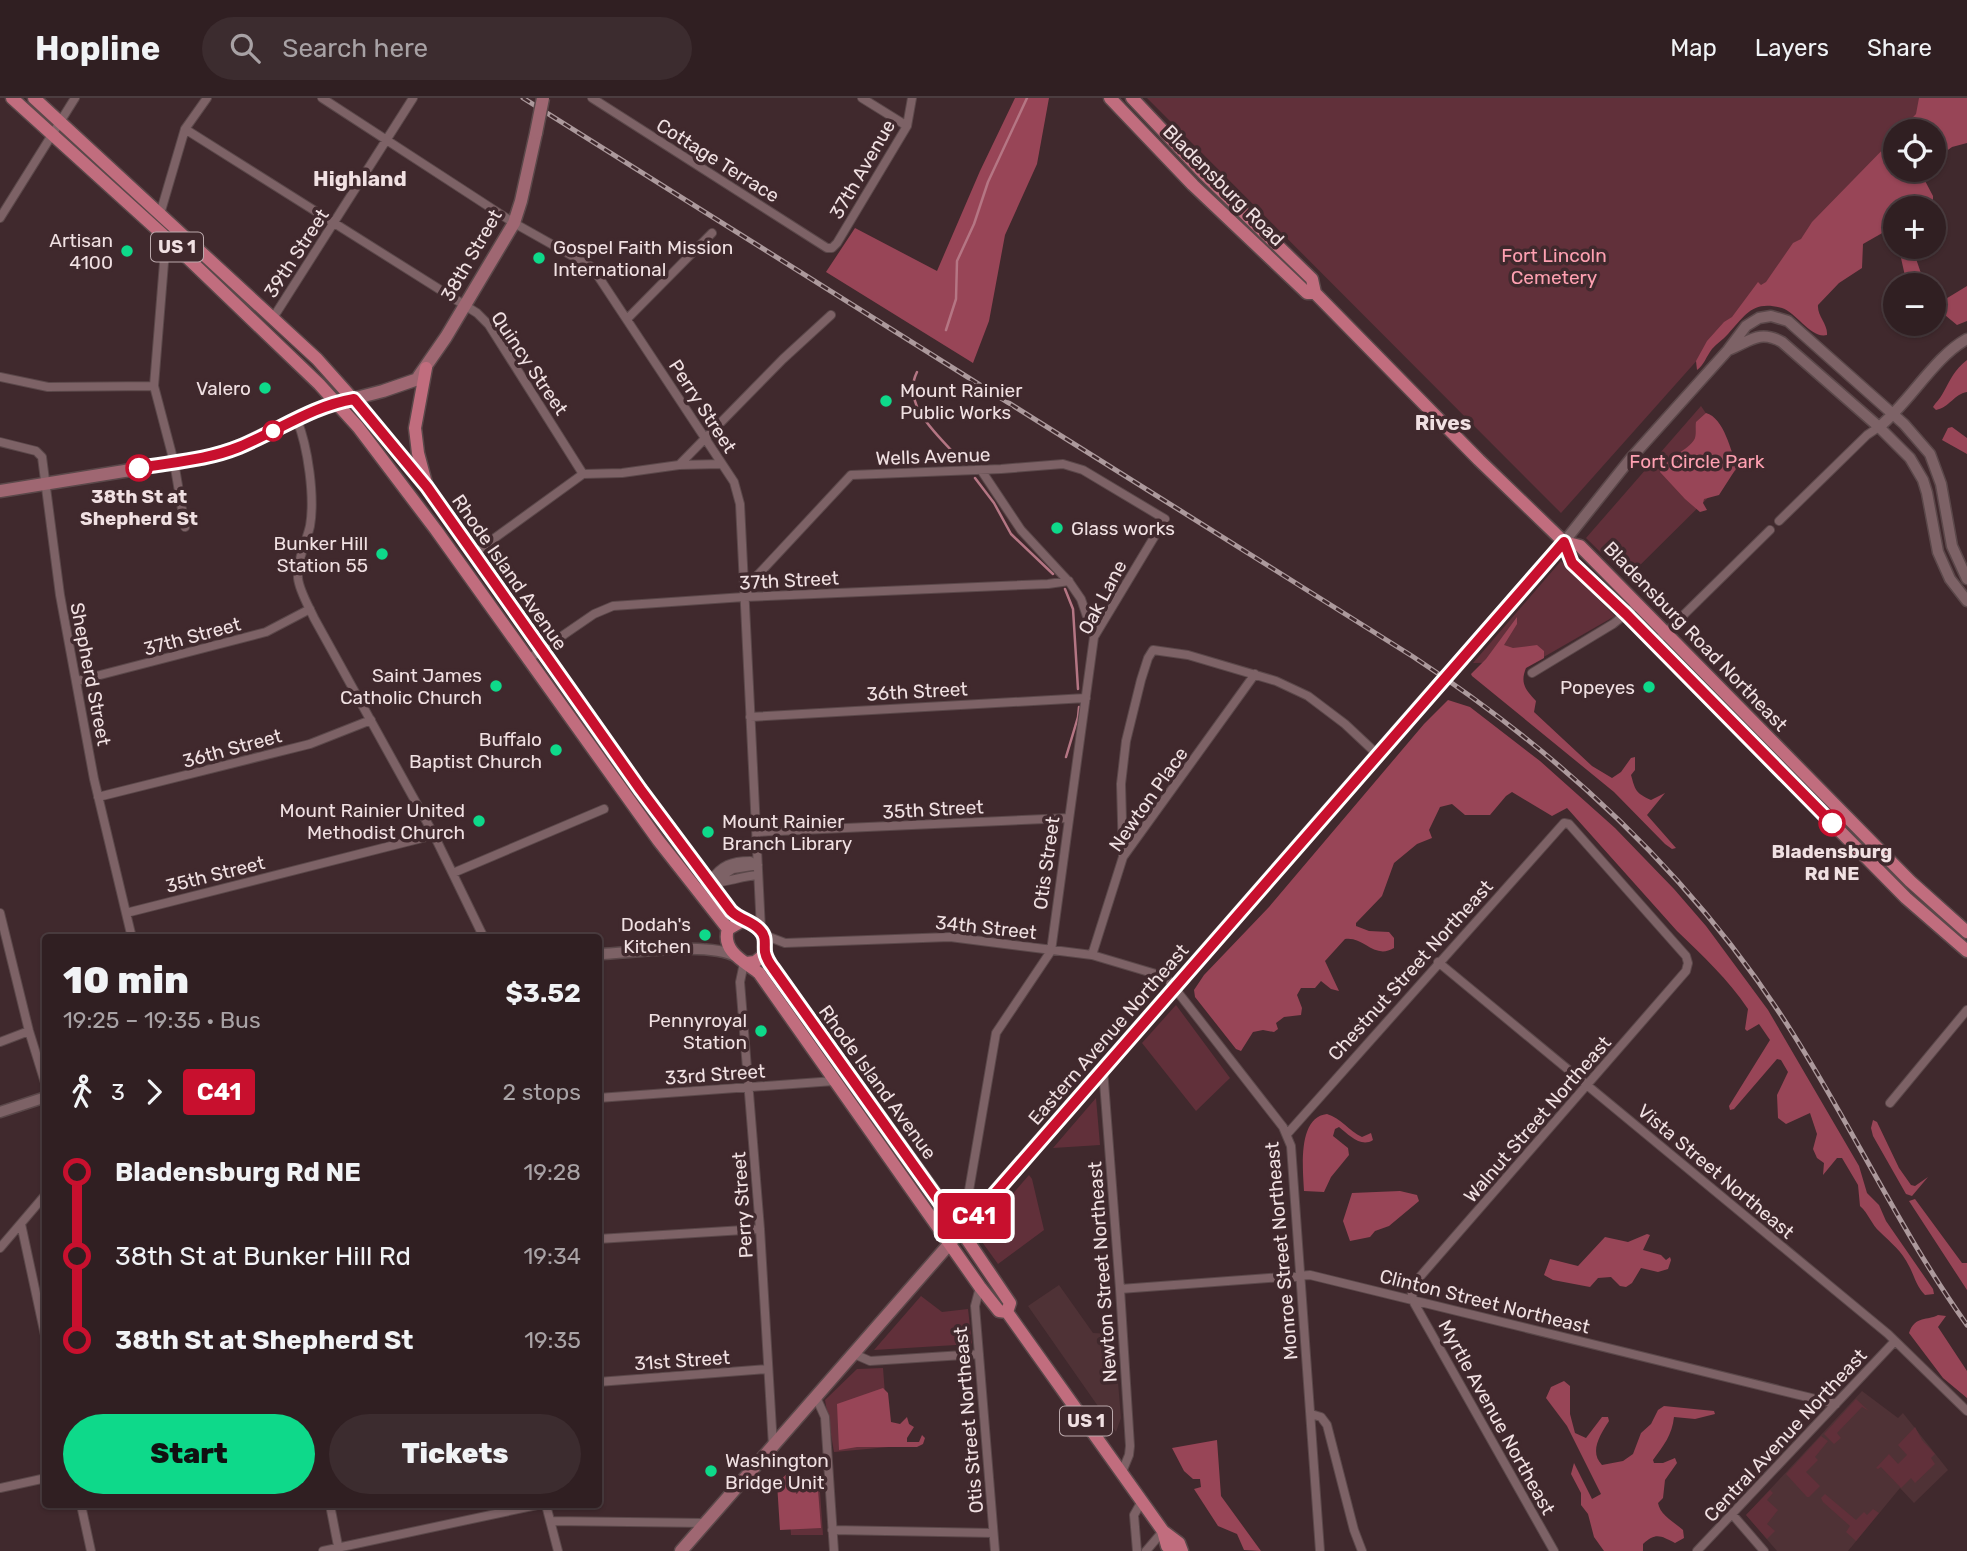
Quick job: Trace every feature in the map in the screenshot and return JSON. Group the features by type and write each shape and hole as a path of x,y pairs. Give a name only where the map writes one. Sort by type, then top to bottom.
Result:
{"main road":[{"name":"Rhode Island Avenue","path":"12,98 166,238 335,402 386,461 658,840 744,921"},
{"name":"Rhode Island Avenue","path":"34,98 317,359 354,399 427,487 474,553 705,887 727,932"},
{"name":"38th Street","path":"0,491 205,458 238,447 335,402 354,399 371,401 403,393 410,388 426,369 514,223 543,98"},
{"name":"Bladensburg Road","path":"1110,98 1242,232 1307,293 1315,293"},
{"name":"Bladensburg Road","path":"1132,98 1203,173 1312,279 1315,293 1479,460 1564,542"},
{"path":"426,369 415,428 427,487"},
{"name":"Bladensburg Road Northeast","path":"1564,542 1580,546 1910,881 1967,932"},
{"name":"Bladensburg Road Northeast","path":"1564,542 1572,563 1697,685 1906,898 1967,951"},
{"name":"Eastern Avenue Northeast","path":"681,1551 1564,542"},
{"path":"1697,685 1707,675"},
{"path":"727,932 744,921"},
{"name":"US 1","path":"744,921 762,933 766,952"},
{"name":"US 1","path":"727,932 729,946 743,961"},
{"name":"Rhode Island Avenue","path":"766,952 773,968 963,1228"},
{"path":"743,961 755,962 766,952"},
{"name":"Rhode Island Avenue","path":"743,961 759,973 950,1244"},
{"name":"US 1","path":"963,1228 1010,1303 1007,1312"},
{"name":"US 1","path":"950,1244 999,1311 1007,1312 1163,1531 1179,1543 1182,1551"},
{"name":"US 1","path":"1163,1531 1167,1546 1174,1551"}],"street":[{"path":"0,218 75,98"},
{"path":"160,214 185,128 207,98"},
{"name":"Perry Street","path":"322,98 514,223 592,267 734,482 739,493 762,933"},
{"name":"39th Street","path":"273,318 413,98"},
{"name":"Cottage Terrace","path":"592,98 827,248"},
{"path":"862,98 907,126"},
{"name":"37th Avenue","path":"827,248 832,248 837,243 907,126 912,98"},
{"name":"Quincy Street","path":"185,128 465,304 489,325 583,474"},
{"path":"627,319 712,233"},
{"path":"166,238 154,386 174,462 185,527"},
{"path":"679,464 783,359 831,315"},
{"path":"1564,542 1631,457 1728,350 1746,326 1759,318 1771,316 1788,321 1895,415 1914,433 1930,454 1941,484 1952,546 1967,579"},
{"path":"1728,350 1761,336 1773,337 1782,342 1879,427 1910,458 1923,480 1938,552 1950,579 1967,601"},
{"path":"1779,521 1867,435 1895,415 1950,351 1967,339"},
{"path":"0,377 48,387 154,386"},
{"path":"297,420 306,457 311,508 298,580 310,609 434,835 482,934"},
{"name":"Shepherd Street","path":"0,442 36,451 42,457 60,595 98,797 131,934"},
{"path":"474,553 583,474 622,473 679,464 721,464"},
{"name":"Wells Avenue","path":"744,597 755,578 851,475 1063,464 1075,467 1165,519"},
{"path":"981,470 1021,530 1069,581 1081,599 1094,637"},
{"name":"Oak Lane","path":"1086,698 1094,637 1165,519"},
{"path":"1655,643 1770,530"},
{"name":"37th Street","path":"527,660 594,614 613,606 1069,581"},
{"path":"1532,673 1613,624 1638,604"},
{"name":"37th Street","path":"77,681 266,632 310,609"},
{"path":"1123,857 1121,784 1126,741 1148,658 1153,650 1171,651 1255,674 1308,696 1345,724 1377,754"},
{"name":"Newton Place","path":"1092,955 1123,857 1255,674"},
{"name":"36th Street","path":"750,717 1086,698"},
{"name":"Otis Street","path":"963,1228 996,1032 1051,951 1086,698"},
{"name":"36th Street","path":"98,797 310,744 371,719"},
{"path":"453,873 604,809"},
{"name":"35th Street","path":"757,832 1068,818"},
{"name":"Walnut Street Northeast","path":"1412,1299 1411,1287 1686,971 1688,960 1569,824 1564,823 1557,829"},
{"name":"Chestnut Street Northeast","path":"1288,1133 1557,829"},
{"name":"35th Street","path":"126,913 434,835"},
{"path":"705,887 733,869 758,863"},
{"path":"705,887 744,876 758,876"},
{"name":"Perry Street","path":"744,921 756,906 759,895"},
{"path":"0,913 3,943 42,1073"},
{"path":"697,949 710,945 727,932"},
{"name":"34th Street","path":"762,933 785,943"},
{"name":"34th Street","path":"766,952 785,943 950,937 1092,955 1166,976 1174,988"},
{"path":"602,954 697,949 723,951 743,961"},
{"name":"Perry Street","path":"743,961 740,982 760,1229 773,1446"},
{"name":"Vista Street Northeast","path":"1438,962 1895,1341 1967,1411"},
{"name":"Monroe Street Northeast","path":"1174,988 1288,1133 1292,1146 1320,1551"},
{"path":"1890,1103 1967,1010"},
{"path":"0,1042 29,1031"},
{"name":"Newton Street Northeast","path":"1103,1069 1121,1289 1130,1446 1122,1472"},
{"name":"33rd Street","path":"602,1098 834,1081"},
{"path":"0,1112 42,1098"},
{"path":"0,1248 42,1198"},
{"path":"21,1224 42,1324"},
{"path":"602,1239 760,1229"},
{"name":"Clinton Street Northeast","path":"1121,1289 1310,1275 1836,1404"},
{"name":"Otis Street Northeast","path":"980,1287 975,1306 995,1551"},
{"name":"Myrtle Avenue Northeast","path":"1412,1299 1554,1551"},
{"name":"Central Avenue Northeast","path":"1697,1551 1895,1341"},
{"path":"853,1354 870,1361 979,1354"},
{"name":"31st Street","path":"602,1382 768,1369"},
{"path":"816,1397 825,1417 834,1551"},
{"path":"1311,1414 1321,1417 1327,1425 1362,1551"},
{"path":"0,1488 42,1479"},
{"path":"1136,1551 1134,1515 1142,1501"},
{"path":"82,1508 91,1551"},
{"path":"331,1508 339,1549"},
{"path":"323,1551 524,1508"},
{"path":"547,1508 558,1551"},
{"path":"1732,1514 1764,1551"},
{"path":"551,1521 706,1523"},
{"path":"832,1530 993,1533"},
{"path":"1146,1551 1163,1531"}],"shaded area":[{"path":"1059,1285 1093,1333 1114,1334 1121,1418 1116,1432 1028,1306"},
{"path":"1862,1391 1898,1418 1903,1413 1948,1470 1914,1503 1900,1488 1848,1551 1777,1551 1746,1515"}],"green space":[{"path":"1015,98 1049,98 1037,164 1005,235 989,321 973,363 826,272 855,228 937,271"},
{"name":"Fort Lincoln Cemetery","path":"1147,98 1944,98 1926,119 1883,119 1883,167 1732,321 1561,513"},
{"path":"1919,98 1967,98 1967,143 1946,151 1946,119 1911,119 1916,114"},
{"path":"1883,149 1883,182 1926,182 1933,196 1883,196 1883,233 1863,244 1862,268 1839,283 1818,305 1827,335 1810,330 1782,308 1763,306 1745,315 1714,347 1697,370 1696,361 1707,341 1732,317 1758,282 1761,285 1766,282 1793,243 1801,239 1812,222"},
{"path":"1901,259 1916,259 1921,273 1904,273"},
{"path":"1967,286 1967,321 1957,325 1946,316 1946,299"},
{"path":"1967,360 1967,392 1936,410 1933,407 1956,371"},
{"name":"Fort Circle Park","path":"1701,406 1741,465 1627,578 1586,538"},
{"path":"1706,413 1718,421 1737,467 1719,495 1704,499 1707,510 1700,512 1660,472 1694,440 1696,422"},
{"path":"1952,427 1967,438 1967,454 1942,440 1948,428"},
{"path":"1561,561 1615,616 1535,662 1473,663"},
{"path":"1517,617 1517,624 1504,645 1513,648 1537,645 1544,651 1544,658 1526,668 1523,678 1526,689 1536,701 1534,712 1592,766 1612,778 1635,757 1635,770 1631,775 1637,790 1651,800 1665,793 1647,815 1676,848 1672,849 1665,844 1614,792 1472,676"},
{"path":"1448,700 1470,707 1540,761 1615,828 1706,926 1768,1010 1859,1166 1867,1193 1879,1205 1886,1221 1934,1294 1925,1295 1922,1292 1903,1256 1877,1229 1860,1206 1858,1185 1842,1158 1837,1158 1823,1175 1824,1163 1817,1158 1813,1149 1817,1134 1810,1113 1786,1124 1778,1118 1777,1095 1788,1072 1781,1060 1777,1059 1734,1109 1730,1110 1729,1106 1770,1040 1759,1024 1747,1031 1745,1029 1748,1009 1732,988 1567,808 1552,816 1512,792 1490,815 1465,815 1452,804 1440,807 1429,830 1432,838 1417,844 1394,863 1382,896 1356,923 1356,926 1369,931 1389,932 1394,938 1394,948 1387,951 1375,950 1358,941 1345,939 1325,961 1339,991 1331,989 1321,981 1315,988 1301,988 1297,995 1302,1008 1301,1015 1284,1017 1276,1023 1278,1029 1274,1032 1253,1032 1241,1051 1236,1049 1195,997 1194,990 1204,975 1269,907 1424,724"},
{"path":"1176,1005 1230,1078 1196,1111 1142,1043"},
{"path":"1096,1098 1100,1145 1053,1148"},
{"path":"1327,1114 1337,1118 1362,1137 1371,1133 1373,1140 1360,1142 1339,1127 1335,1129 1333,1136 1348,1148 1349,1155 1331,1177 1324,1192 1304,1191 1303,1158 1306,1134 1317,1117"},
{"path":"1873,1120 1877,1122 1899,1168 1911,1185 1915,1186 1928,1177 1912,1196 1906,1194 1873,1136"},
{"path":"1029,1175 1044,1230 998,1264 977,1235"},
{"path":"1400,1191 1417,1195 1419,1201 1389,1226 1375,1231 1370,1237 1350,1241 1343,1221 1352,1193"},
{"path":"1915,1199 1962,1263 1967,1263 1967,1290 1909,1201"},
{"path":"1650,1235 1643,1250 1661,1255 1666,1260 1670,1257 1668,1269 1658,1272 1641,1268 1632,1283 1626,1287 1620,1286 1611,1277 1598,1278 1590,1287 1553,1280 1544,1275 1550,1259 1578,1266 1605,1237 1628,1242"},
{"path":"921,1296 942,1312 968,1309 972,1344 874,1350"},
{"path":"1938,1315 1946,1316 1938,1327 1967,1371 1967,1398 1943,1378 1909,1333 1918,1321"},
{"path":"883,1368 889,1447 834,1452 825,1400 857,1369"},
{"path":"1564,1381 1570,1386 1570,1414 1575,1433 1586,1438 1602,1417 1608,1417 1609,1421 1596,1449 1596,1455 1602,1465 1623,1461 1633,1454 1641,1433 1664,1406 1714,1411 1715,1414 1695,1419 1674,1417 1669,1435 1653,1460 1654,1463 1663,1463 1675,1458 1677,1463 1665,1480 1663,1498 1658,1503 1664,1515 1683,1530 1684,1538 1675,1543 1655,1537 1643,1544 1643,1551 1604,1551 1594,1537 1588,1514 1581,1505 1581,1493 1571,1474 1574,1463 1592,1499 1601,1494 1567,1426 1546,1398 1551,1387"},
{"path":"883,1388 888,1393 891,1422 900,1424 907,1417 909,1424 914,1427 907,1442 919,1442 922,1435 925,1438 923,1444 917,1447 857,1447 839,1450 837,1404"},
{"path":"1856,1399 1869,1411 1862,1407 1837,1433 1841,1438 1834,1444 1824,1434"},
{"path":"1915,1427 1922,1440 1935,1454 1931,1458 1935,1464 1915,1483 1911,1478 1901,1488 1881,1467 1876,1468 1889,1454 1898,1464 1907,1455 1898,1445"},
{"path":"1821,1436 1828,1441 1815,1457 1818,1460 1806,1472 1820,1486 1807,1497 1786,1474"},
{"path":"1217,1440 1221,1496 1261,1551 1244,1550 1237,1534 1218,1526 1194,1489 1201,1487 1200,1479 1193,1479 1184,1471 1172,1448"},
{"path":"790,1471 794,1475 796,1494 799,1486 807,1484 813,1475 817,1477 821,1528 780,1530 777,1483"},
{"path":"819,1477 823,1535 791,1535 787,1479"},
{"path":"1770,1490 1773,1493 1767,1500 1778,1510 1767,1524 1775,1531 1767,1539 1746,1515"},
{"path":"1825,1494 1856,1520 1864,1512 1867,1515 1873,1509 1879,1513 1856,1541 1846,1532 1850,1526 1823,1502 1821,1498"}],"waterway":[{"path":"946,330 956,299 957,261 974,224 988,182 1027,98"},
{"path":"917,372 913,385 918,408 933,431 960,460"},
{"path":"975,478 994,503 1011,534 1053,574"},
{"path":"1065,589 1073,609 1078,689"},
{"path":"1066,757 1079,707"}],"railway":[{"path":"523,98 1412,656 1468,694 1572,777 1668,870 1752,973 1813,1066 1898,1216 1967,1325"}],"bus line":[{"name":"C41","path":"139,468 205,458 238,447 322,407 354,399 427,487 640,789 731,911 742,921 761,930 766,942 765,954 773,968 961,1232 1564,542 1572,563 1626,614 1832,823"}],"place":[{"name":"Artisan 4100","path":"127,251"},
{"name":"Gospel Faith Mission International","path":"539,258"},
{"name":"Valero","path":"265,388"},
{"name":"Mount Rainier Public Works","path":"886,401"},
{"name":"38th St at Shepherd St","path":"139,468"},
{"name":"Glass works","path":"1057,528"},
{"name":"Bunker Hill Station 55","path":"382,554"},
{"name":"Saint James Catholic Church","path":"496,686"},
{"name":"Popeyes","path":"1649,687"},
{"name":"Buffalo Baptist Church","path":"556,750"},
{"name":"Mount Rainier United Methodist Church","path":"479,821"},
{"name":"Bladensburg Rd NE","path":"1832,823"},
{"name":"Mount Rainier Branch Library","path":"708,832"},
{"name":"Dodah's Kitchen","path":"705,935"},
{"name":"Pennyroyal Station","path":"761,1031"},
{"name":"Washington Bridge Unit","path":"711,1471"}],"district":[{"name":"Highland","path":"360,179"},
{"name":"Rives","path":"1443,423"}]}
